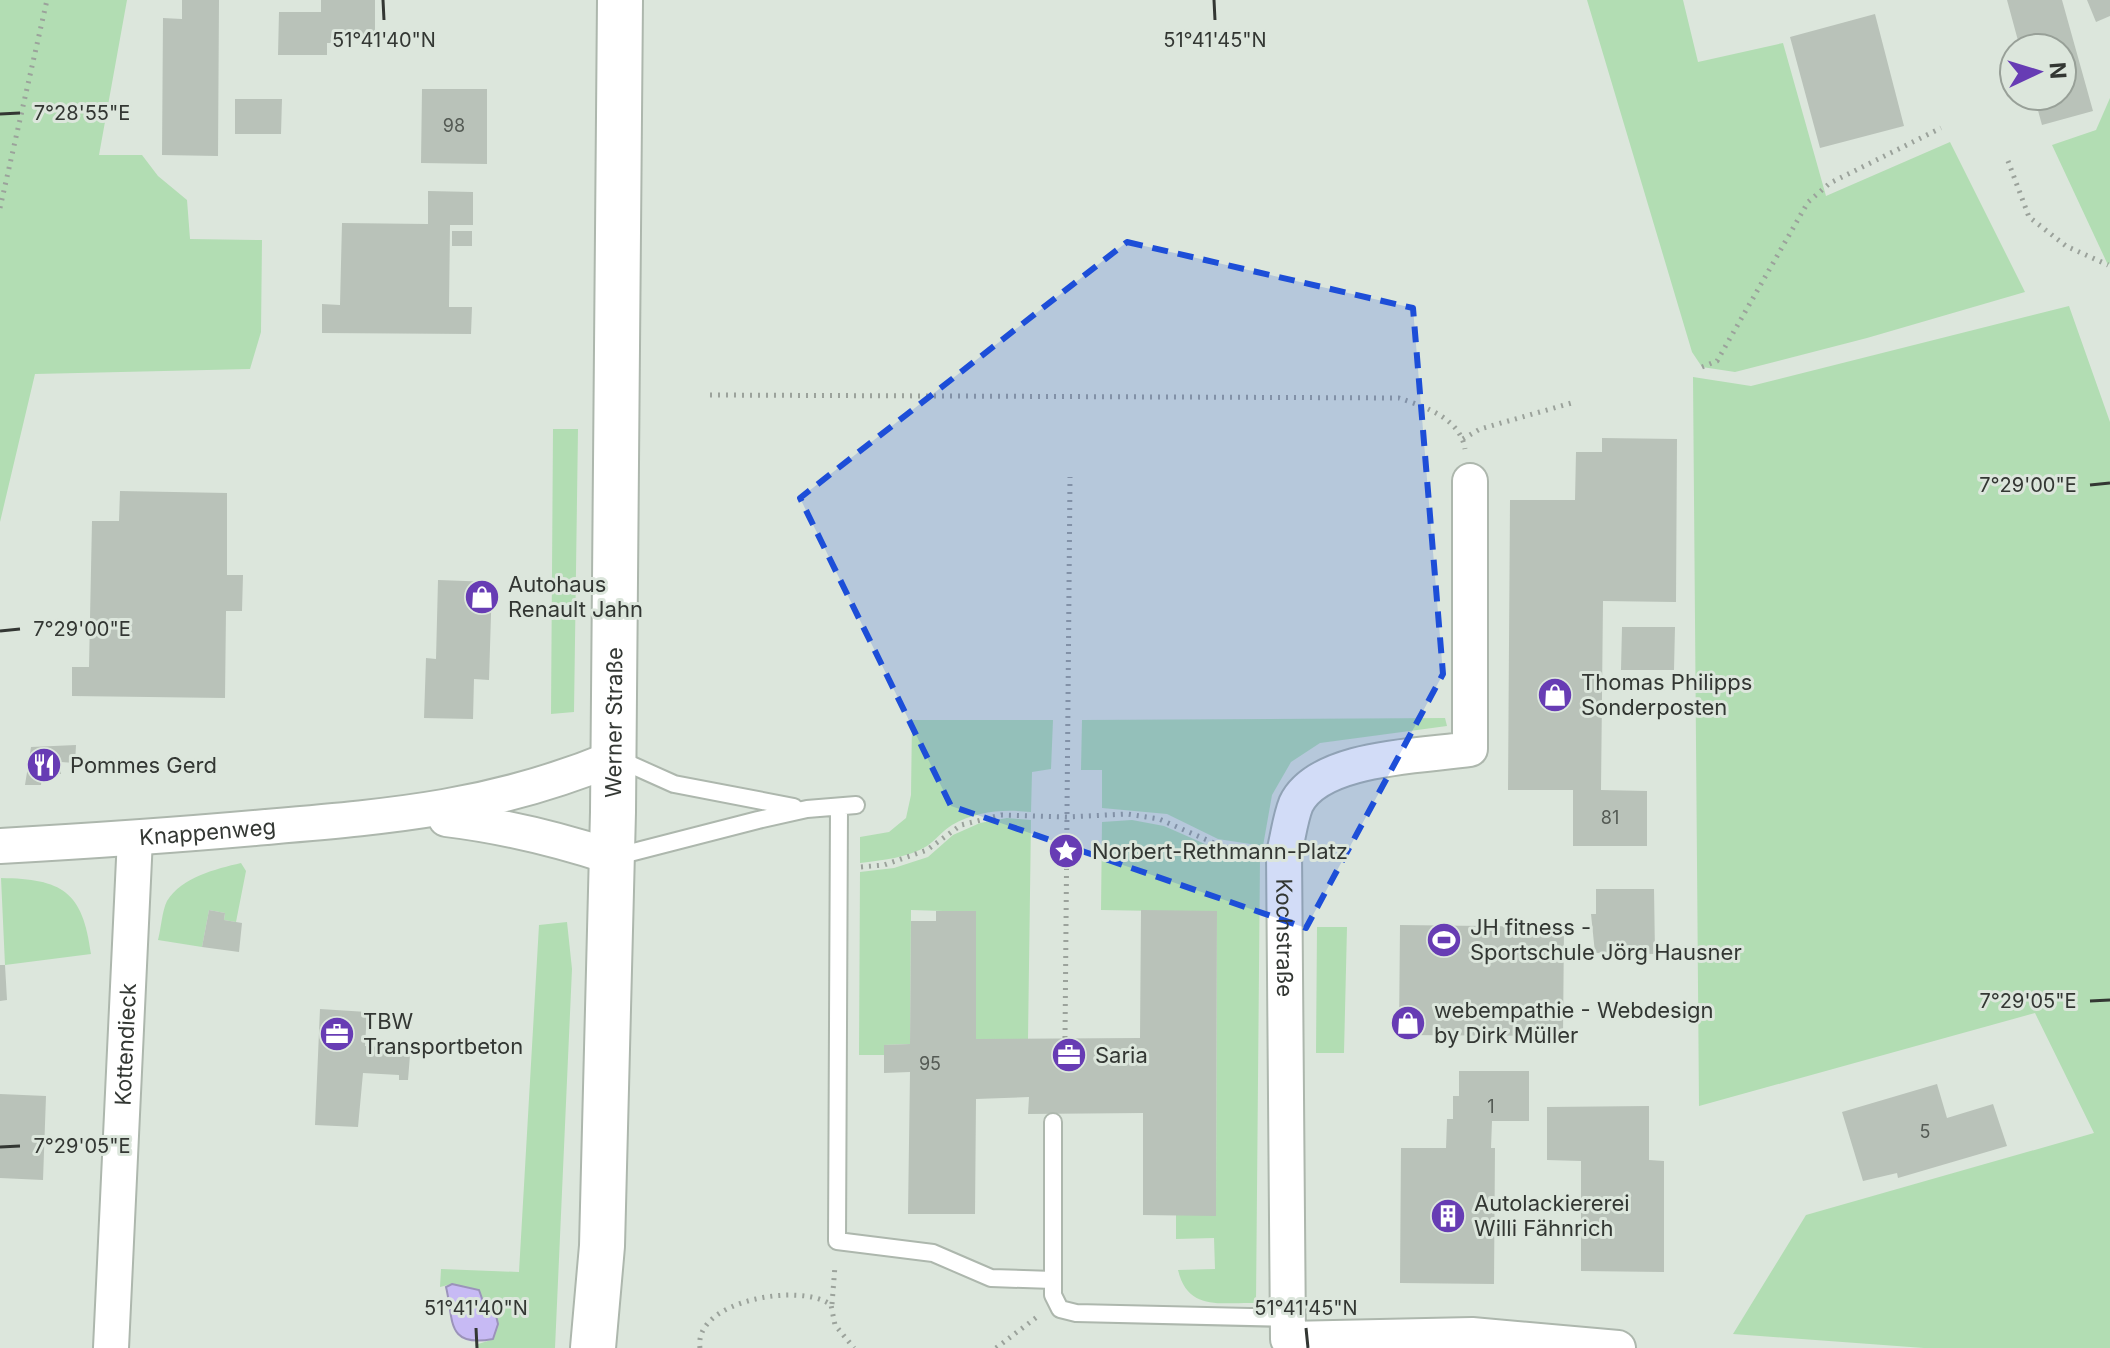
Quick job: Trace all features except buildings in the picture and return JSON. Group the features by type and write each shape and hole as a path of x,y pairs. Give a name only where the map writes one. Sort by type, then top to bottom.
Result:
{"main road":[{"name":"Werner Straße","path":"593,1348 602,1246 614,758 620,0"}],"street":[{"name":"Kochstraße","path":"1288,1335 1284,853 1297,804 1310,787 1347,766 1470,749 1470,481"},
{"name":"Knappenweg","path":"0,846 414,815 534,788 614,758"},
{"name":"Knappenweg","path":"414,815 498,825 558,839 612,857"},
{"name":"Kottendieck","path":"111,1348 135,838"},
{"path":"1288,1335 1618,1348"}],"lane":[{"path":"614,758 674,784 807,809"},
{"path":"612,857 669,840 807,809 848,806 841,869 837,1241 933,1253 991,1278 1053,1280"},
{"path":"1053,1122 1053,1295 1060,1309 1288,1335"}],"path":[{"path":"0,208 47,0"},
{"path":"1702,367 1717,361 1808,202 1830,183 1941,128"},
{"path":"2008,161 2029,217 2066,246 2108,265"},
{"path":"710,395 1399,398 1437,410 1463,439 1470,481"},
{"path":"1463,439 1480,429 1575,402"},
{"path":"1065,1038 1070,477"},
{"path":"841,869 884,865 927,850 961,825 1001,815 1067,817 1127,814 1159,819 1223,847 1284,853"},
{"path":"837,1241 831,1305 835,1325 854,1348"},
{"path":"700,1348 699,1339 709,1319 738,1304 778,1294 819,1295 831,1305"},
{"path":"996,1348 1040,1315 1060,1309"}],"highlighted area":[{"path":"1127,242 1413,308 1443,674 1306,928 951,806 800,498"}],"green space":[{"path":"0,0 127,0 99,155 142,155 158,176 187,200 190,239 262,240 261,332 250,369 35,374 0,522"},
{"path":"1587,0 1683,0 1698,62 1783,43 1826,196 1950,142 2025,292 1735,372 1702,367 1692,352"},
{"path":"2110,98 2108,265 2052,145 2096,130"},
{"path":"2069,306 2110,422 2110,1348 1924,1348 1733,1334 1806,1215 2094,1133 2035,1013 1699,1106 1693,377 1751,386"},
{"path":"553,429 578,429 574,712 551,714"},
{"path":"1445,718 1447,726 1320,743 1291,762 1272,795 1263,846 1218,839 1167,814 1102,808 1102,770 1081,770 1082,720"},
{"path":"912,720 1053,720 1051,769 1032,772 1031,812 981,814 952,825 920,850 895,858 860,863 860,837 889,832 906,818 911,795"},
{"path":"1007,818 1031,820 1028,1039 976,1039 976,912 911,910 910,1044 884,1045 884,1055 859,1055 860,872 894,868 928,857 953,835 980,823"},
{"path":"1132,820 1164,826 1221,851 1260,857 1256,1303 1219,1303 1198,1299 1189,1293 1178,1270 1215,1269 1214,1238 1176,1239 1176,1215 1216,1215 1217,912 1101,910 1102,822"},
{"path":"241,863 246,871 236,922 224,920 225,913 209,910 202,947 158,940 165,905 173,893 200,875"},
{"path":"1,878 40,881 66,893 82,916 91,954 5,965"},
{"path":"567,922 572,969 555,1348 478,1348 475,1345 494,1339 479,1290 452,1284 440,1287 441,1269 519,1272 539,925"},
{"path":"1317,927 1347,927 1344,1053 1316,1053"}],"shaded area":[{"path":"452,1284 479,1290 485,1307 494,1307 498,1324 493,1339 478,1341 459,1335 454,1328 446,1287"}],"place":[{"name":"Autohaus Renault Jahn","path":"482,597"},
{"name":"Thomas Philipps Sonderposten","path":"1555,695"},
{"name":"Pommes Gerd","path":"44,765"},
{"name":"Norbert-Rethmann-Platz","path":"1066,851"},
{"name":"JH fitness - Sportschule Jörg Hausner","path":"1444,940"},
{"name":"webempathie - Webdesign by Dirk Müller","path":"1408,1023"},
{"name":"TBW Transportbeton","path":"337,1034"},
{"name":"Saria","path":"1069,1055"},
{"name":"Autolackiererei Willi Fähnrich","path":"1448,1216"}]}
